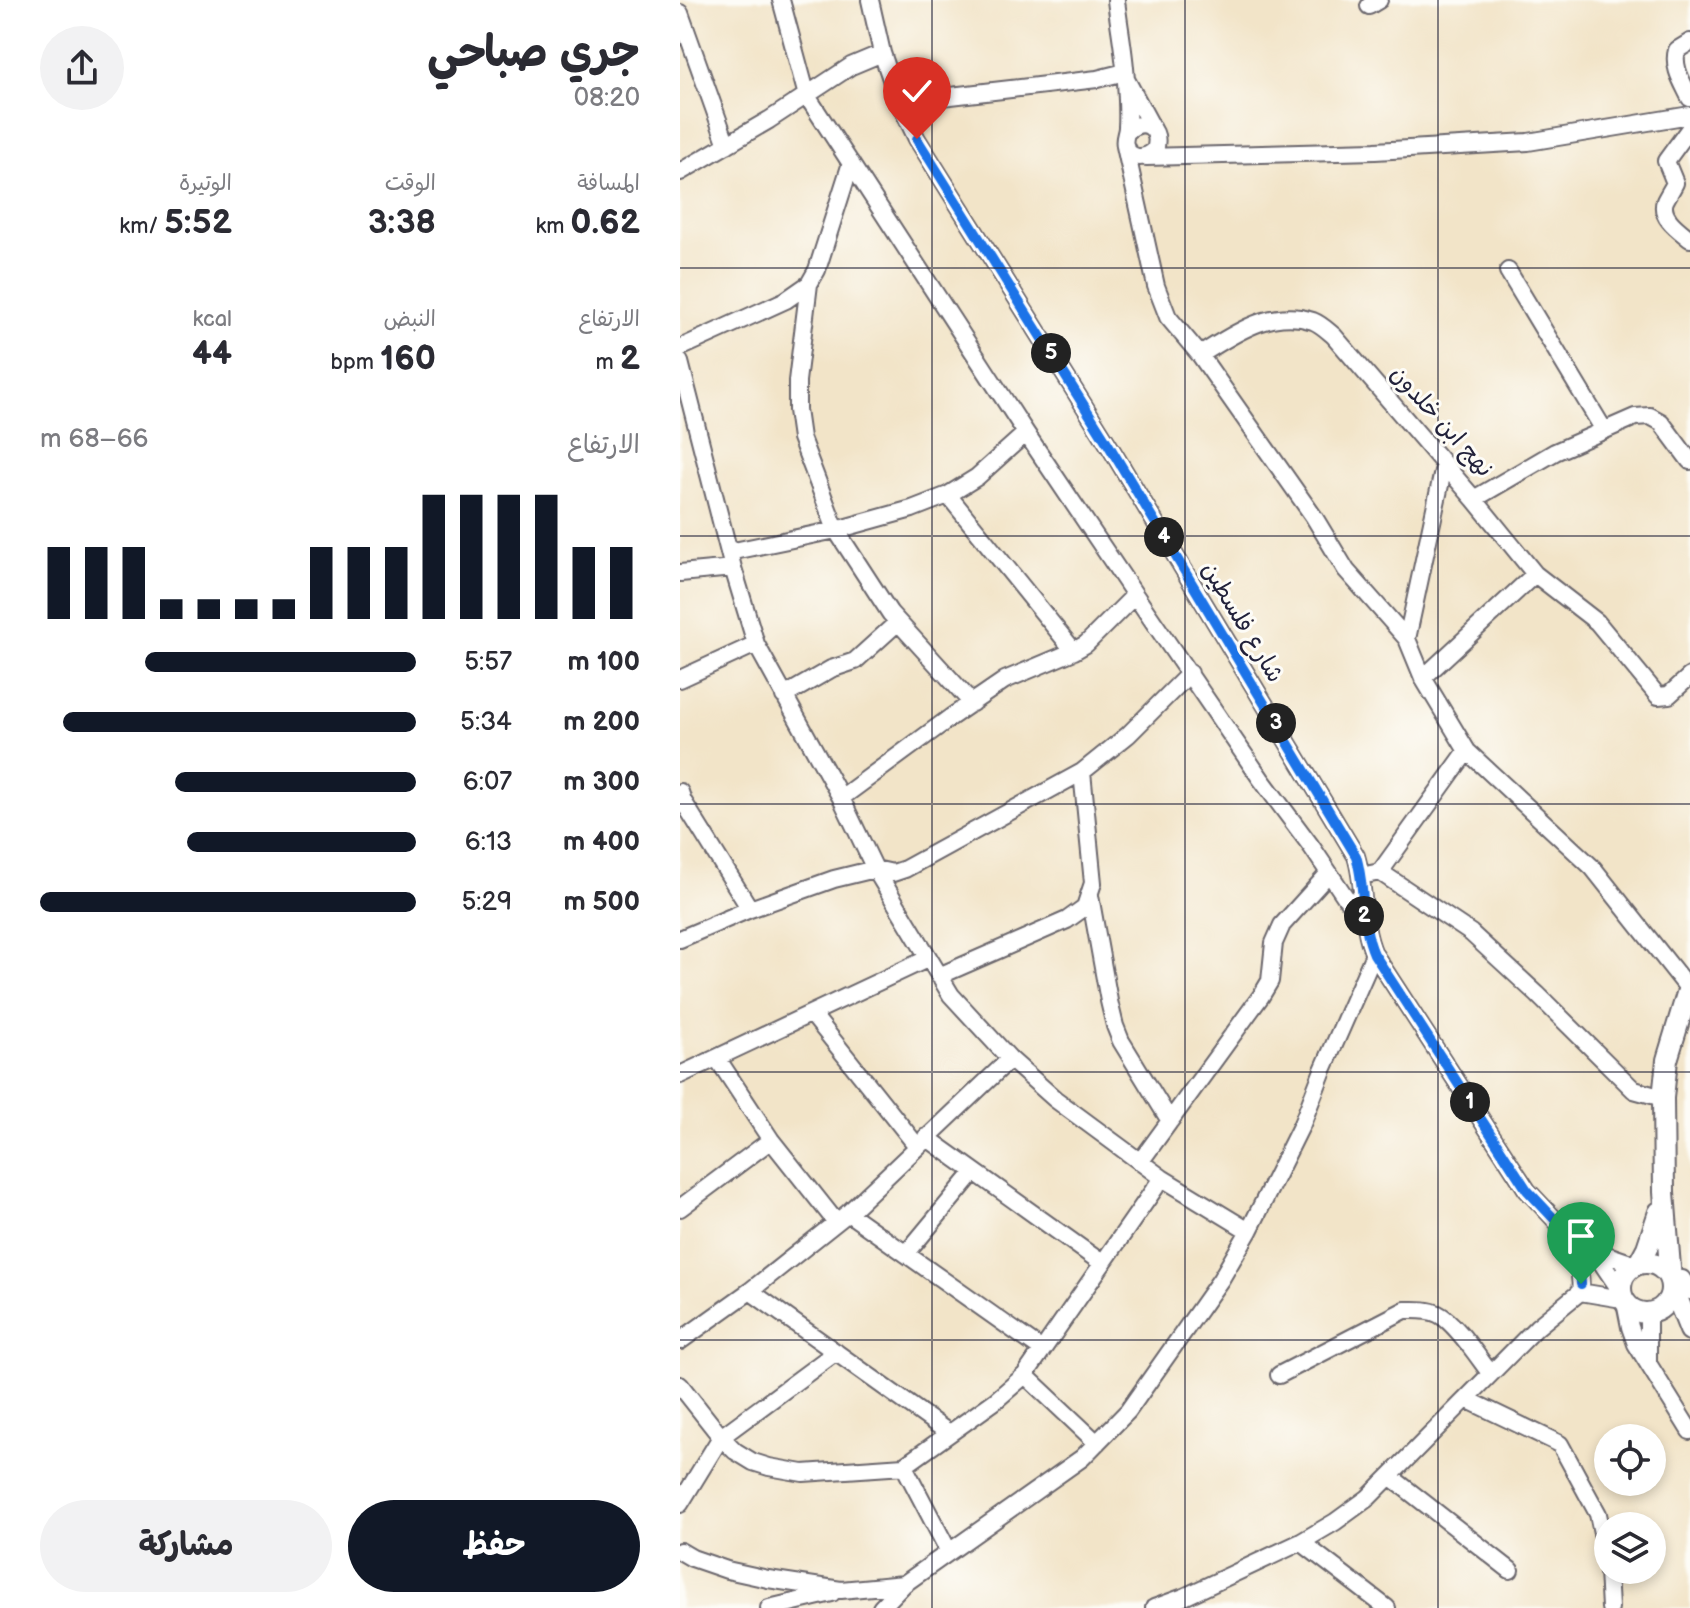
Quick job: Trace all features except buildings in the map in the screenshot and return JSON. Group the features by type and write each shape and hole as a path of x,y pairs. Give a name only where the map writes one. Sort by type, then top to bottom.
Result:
{"main road":[{"path":"1689,986 1667,1060 1663,1098 1664,1192 1677,1300 1690,1330"},
{"path":"1637,1264 1656,1226 1664,1192"},
{"path":"1677,1285 1659,1266 1651,1263 1637,1264 1629,1269 1621,1284 1623,1298 1639,1313 1651,1313 1667,1320 1690,1340"},
{"path":"1651,1313 1662,1308 1677,1285"}],"street":[{"path":"781,0 807,96 1026,433 1261,779 1348,901 1363,899"},
{"name":"شارع فلسطين","path":"870,0 882,53 899,102 917,139 1108,444 1356,856 1368,941 1374,954 1527,1190 1560,1225 1593,1250"},
{"path":"1116,0 1126,75 1126,139 1132,179 1153,272 1168,317 1200,355 1314,517 1346,570 1407,639 1423,678 1467,751 1593,868 1689,986"},
{"path":"680,13 727,145"},
{"path":"1690,42 1677,50 1675,57 1675,64 1690,98"},
{"path":"680,172 851,66 882,53"},
{"path":"899,102 1126,75"},
{"path":"1126,75 1155,134 1155,150 1142,157 1132,179"},
{"path":"1190,157 1142,124 1137,125 1126,139 1128,152 1142,157 1190,157 1375,151 1528,142 1690,115"},
{"path":"1690,128 1666,161 1675,183 1663,208 1669,221 1690,239"},
{"path":"851,163 817,270 809,284 797,381 801,438 836,530 898,622 972,703"},
{"path":"1508,271 1604,430"},
{"path":"680,348 786,300 809,284"},
{"name":"نهج ابن خلدون","path":"1200,355 1246,327 1270,319 1296,318 1316,322 1334,336 1474,499 1555,452 1635,417 1650,416 1661,422 1690,461"},
{"path":"680,362 756,644 841,798 875,869 927,959 951,995 1010,1059 1055,1099 1162,1178 1249,1231"},
{"path":"680,573 912,509 948,495 977,477 1026,433"},
{"path":"1407,639 1444,466"},
{"path":"948,495 1074,651"},
{"path":"1474,499 1535,574 1597,622 1658,696 1669,695 1690,676"},
{"path":"1423,678 1535,574"},
{"path":"841,798 1005,680 1086,644 1135,595"},
{"path":"784,696 831,669 855,661 898,622"},
{"path":"680,679 756,644"},
{"path":"680,668 704,668"},
{"path":"680,939 750,909 834,879 875,869 893,873 905,869 1082,772 1128,735 1190,673"},
{"path":"1361,876 1380,872 1467,751"},
{"path":"939,976 1067,920 1085,907 1093,883 1082,772"},
{"path":"681,798 750,909"},
{"path":"1380,872 1471,933 1634,1090 1663,1098"},
{"path":"1140,1162 1270,981 1274,943 1282,925 1329,873"},
{"path":"1090,896 1115,1026 1170,1121"},
{"path":"881,1608 904,1584 1082,1458 1128,1411 1221,1279 1249,1231 1302,1124 1374,954"},
{"path":"680,1075 927,959"},
{"path":"812,1014 921,1142 974,1172 1102,1263"},
{"path":"717,1058 771,1140 842,1218 906,1254 1042,1350"},
{"path":"680,1341 750,1291 842,1218 1010,1059"},
{"path":"680,1208 771,1140"},
{"path":"906,1254 974,1172"},
{"path":"680,1385 721,1437 735,1451 753,1462 803,1473 904,1466 995,1401 1025,1375 1162,1178"},
{"path":"1154,1608 1301,1542 1335,1522 1391,1477 1490,1373 1537,1327 1580,1292 1580,1269 1560,1225"},
{"path":"1593,1250 1637,1264"},
{"path":"1593,1250 1623,1298 1632,1335 1690,1431"},
{"path":"750,1291 949,1433"},
{"path":"1580,1292 1623,1298"},
{"path":"1279,1375 1405,1310 1419,1309 1436,1312 1449,1321 1490,1373"},
{"path":"1648,1363 1651,1313"},
{"path":"680,1504 721,1437 836,1352"},
{"path":"1025,1375 1097,1443"},
{"path":"1466,1399 1560,1444 1597,1512"},
{"path":"904,1466 949,1552"},
{"path":"1391,1477 1510,1570"},
{"path":"1301,1542 1387,1608"},
{"path":"680,1551 727,1570 841,1590"},
{"path":"769,1608 841,1590 904,1584"},
{"path":"1609,1584 1610,1608"},
{"path":"1184,1597 1199,1608"}],"route":[{"path":"917,139 1108,444 1356,856 1361,871 1368,941 1374,954 1527,1190 1560,1225 1580,1269 1581,1284"}]}
